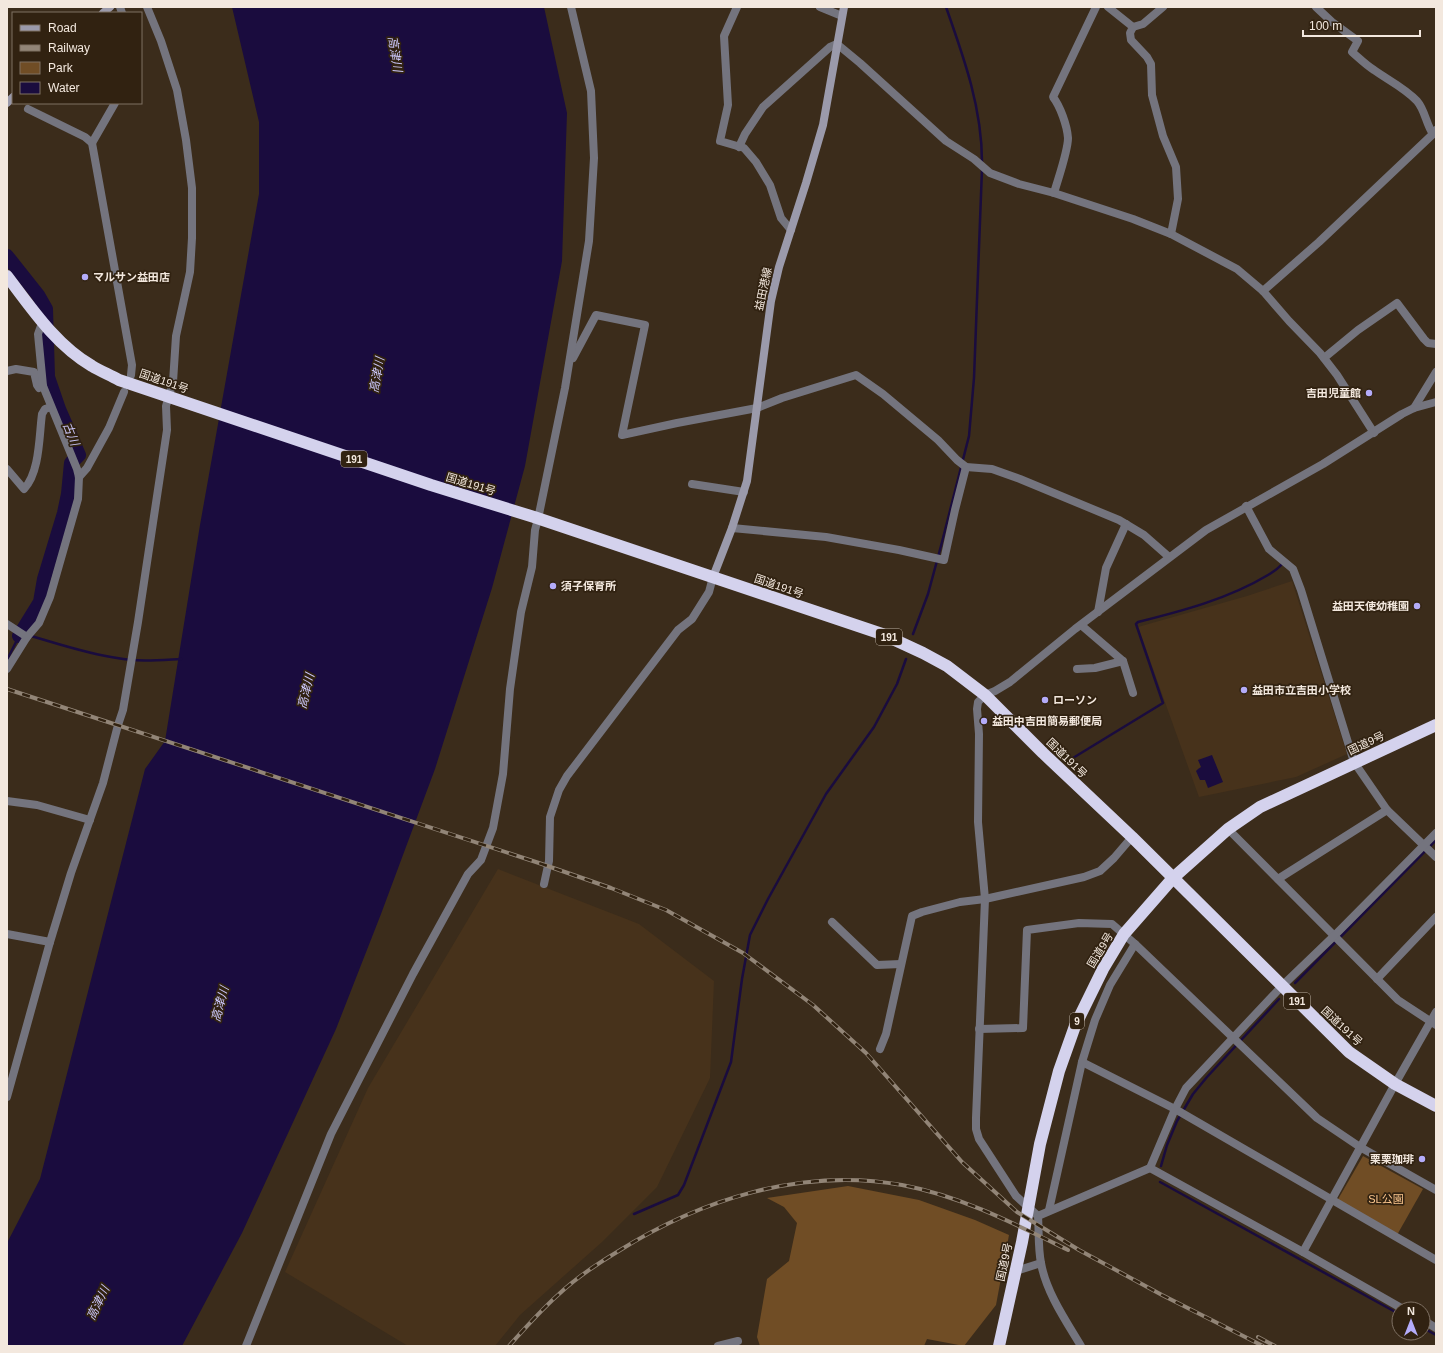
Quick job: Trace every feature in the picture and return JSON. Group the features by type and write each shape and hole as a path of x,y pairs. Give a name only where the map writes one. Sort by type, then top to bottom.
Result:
{"highway":[{"name":"国道191号","path":"7,276 42,323 66,347 91,366 119,380 882,634 923,653 946,666 986,696 1043,753 1132,837 1349,1052 1395,1084 1436,1106"},
{"name":"国道9号","path":"999,1346 1022,1242 1040,1144 1059,1071 1075,1026 1103,969 1124,934 1173,878 1228,829 1260,807 1436,725"}],"main road":[{"name":"益田港線","path":"713,577 732,528 747,481 771,301 779,266 823,125 844,7"}],"street":[{"path":"7,1097 50,942 71,873 103,783 123,710 167,430 166,406 172,397 176,336 190,272 192,188 186,140 177,90 161,41 147,7"},
{"path":"246,1346 331,1134 413,974 468,874 481,860 494,828 502,774 510,689 522,612 532,567 536,518 570,364 589,240 594,158 591,91 571,7"},
{"path":"737,7 724,36 728,104 720,141 744,148 756,162 770,186 781,218 791,230"},
{"path":"820,7 842,16"},
{"path":"1054,193 1068,137 1063,116 1053,97 1096,7"},
{"path":"1108,7 1133,27"},
{"path":"1163,7 1143,24 1133,27 1130,33 1131,40 1147,57 1150,64 1152,95 1163,136 1176,167 1178,199 1171,234"},
{"path":"1263,291 1336,226 1435,132 1430,129 1421,107 1416,100 1352,52 1358,41 1332,22 1316,7"},
{"path":"739,147 745,134 764,107 830,47 837,44 946,141 974,159 990,173 1019,184 1054,193 1133,219 1171,234 1237,269 1263,291 1324,358 1341,380 1374,433"},
{"path":"92,144 114,104"},
{"path":"28,109 85,137 92,144 132,365 131,375"},
{"path":"1324,358 1358,330 1397,303 1424,339 1428,343 1436,344"},
{"path":"570,364 596,315 645,325 622,435 756,408 767,403 856,375 883,394 938,440 966,467 992,469 1020,478 1126,524 1144,535 1169,557"},
{"path":"7,669 27,637 39,623 50,597 78,499 79,477 73,457 43,386 38,334 42,323"},
{"path":"7,371 16,369 34,372 37,385 39,388 43,386"},
{"path":"1414,408 1436,372"},
{"path":"79,477 87,468 109,428 124,392"},
{"path":"1082,1346 1061,1313 1047,1282 1041,1263 1038,1216 1016,1196 979,1140 976,1129 985,899 978,822 978,702 1010,682 1081,624 1206,530 1322,464 1414,408 1436,402"},
{"path":"7,469 24,489 27,486 36,469 42,414 45,409 51,407"},
{"path":"732,528 826,537 899,550 944,560 966,467"},
{"path":"692,484 744,492"},
{"path":"1246,506 1269,549 1293,570 1301,590 1354,762 1387,810 1436,857"},
{"path":"1098,612 1106,568 1126,524"},
{"path":"544,884 549,861 550,817 558,790 571,770 678,630 692,619 709,592 713,577"},
{"path":"7,624 27,637"},
{"path":"1081,624 1123,661 1133,693"},
{"path":"1078,669 1094,668 1123,661"},
{"path":"7,802 37,805 90,820"},
{"path":"1278,879 1387,810"},
{"path":"1228,829 1398,1000 1433,1023"},
{"path":"1038,1216 1150,1168 1175,1109 1186,1088 1282,986 1436,833"},
{"path":"880,1049 886,1034 912,916 960,902 985,899 1084,877 1100,871 1114,858 1132,837"},
{"path":"1377,979 1436,917"},
{"path":"832,922 877,965 901,964"},
{"path":"979,1029 1023,1028 1027,930 1079,923 1112,924 1135,944 1317,1118 1360,1147 1436,1190"},
{"path":"7,934 50,942"},
{"path":"1050,1210 1082,1062 1110,985 1135,944"},
{"path":"1303,1252 1395,1084 1433,1023 1436,1012"},
{"path":"1082,1062 1175,1109 1436,1260"},
{"path":"1150,1168 1391,1302"},
{"path":"1016,1270 1041,1263"},
{"path":"718,1346 738,1341"}],"shaded area":[{"name":"益田市立吉田小学校","path":"1292,581 1347,754 1296,777 1199,797 1138,627 1247,596"},
{"path":"498,869 639,924 714,981 710,1078 657,1187 602,1242 520,1315 495,1346 408,1346 285,1272 368,1088"}],"green space":[{"name":"SL公園","path":"1363,1156 1423,1189 1397,1235 1337,1201"},
{"path":"848,1186 919,1200 975,1220 1009,1235 996,1305 964,1346 927,1339 924,1346 760,1346 757,1337 767,1279 789,1261 797,1223 784,1207 767,1198"}],"water":[{"name":"高津川","path":"232,7 544,7 567,113 562,261 525,466 492,588 435,769 336,1029 242,1233 182,1346 7,1346 7,1243 40,1179 145,769 165,741 200,525 259,194 259,122"},
{"path":"1212,755 1223,782 1208,788 1205,780 1200,780 1196,771 1201,767 1198,760"}],"waterway":[{"path":"946,7 971,83 979,122 982,162"},
{"path":"913,634 928,594 969,436 974,378 982,169"},
{"name":"古川","path":"7,256 38,295 46,309 48,377 59,409 79,455 71,463 68,494 64,513 44,579 40,602 19,636"},
{"path":"1068,761 1163,703 1136,624 1138,622 1188,609 1221,598 1274,572 1282,564"},
{"name":"古川","path":"7,660 19,636 22,636"},
{"path":"31,636 84,651 125,659 181,659"},
{"path":"634,1214 678,1195 684,1185 731,1062 742,979 750,935 768,899 826,794 874,727 897,684 906,659"},
{"path":"1295,983 1436,840"},
{"path":"1161,1166 1167,1145 1177,1121 1193,1094 1279,999"},
{"path":"1160,1182 1391,1310"},
{"path":"1431,1332 1436,1335"}],"railway":[{"path":"7,689 539,863 611,888 666,910 743,953 813,1005 866,1053 962,1162 1017,1212 1079,1250 1162,1295 1263,1346"},
{"path":"509,1346 546,1306 572,1282 602,1261 649,1233 718,1203 754,1192 790,1184 828,1180 865,1181 902,1185 924,1190 945,1196 987,1212 1068,1250"},
{"path":"1258,1337 1275,1346"}],"place":[{"name":"マルサン益田店","path":"85,277"},
{"name":"吉田児童館","path":"1369,393"},
{"name":"須子保育所","path":"553,586"},
{"name":"益田天使幼稚園","path":"1417,606"},
{"name":"益田市立吉田小学校","path":"1244,690"},
{"name":"ローソン","path":"1045,700"},
{"name":"益田中吉田簡易郵便局","path":"984,721"},
{"name":"栗栗珈琲","path":"1422,1159"}]}
